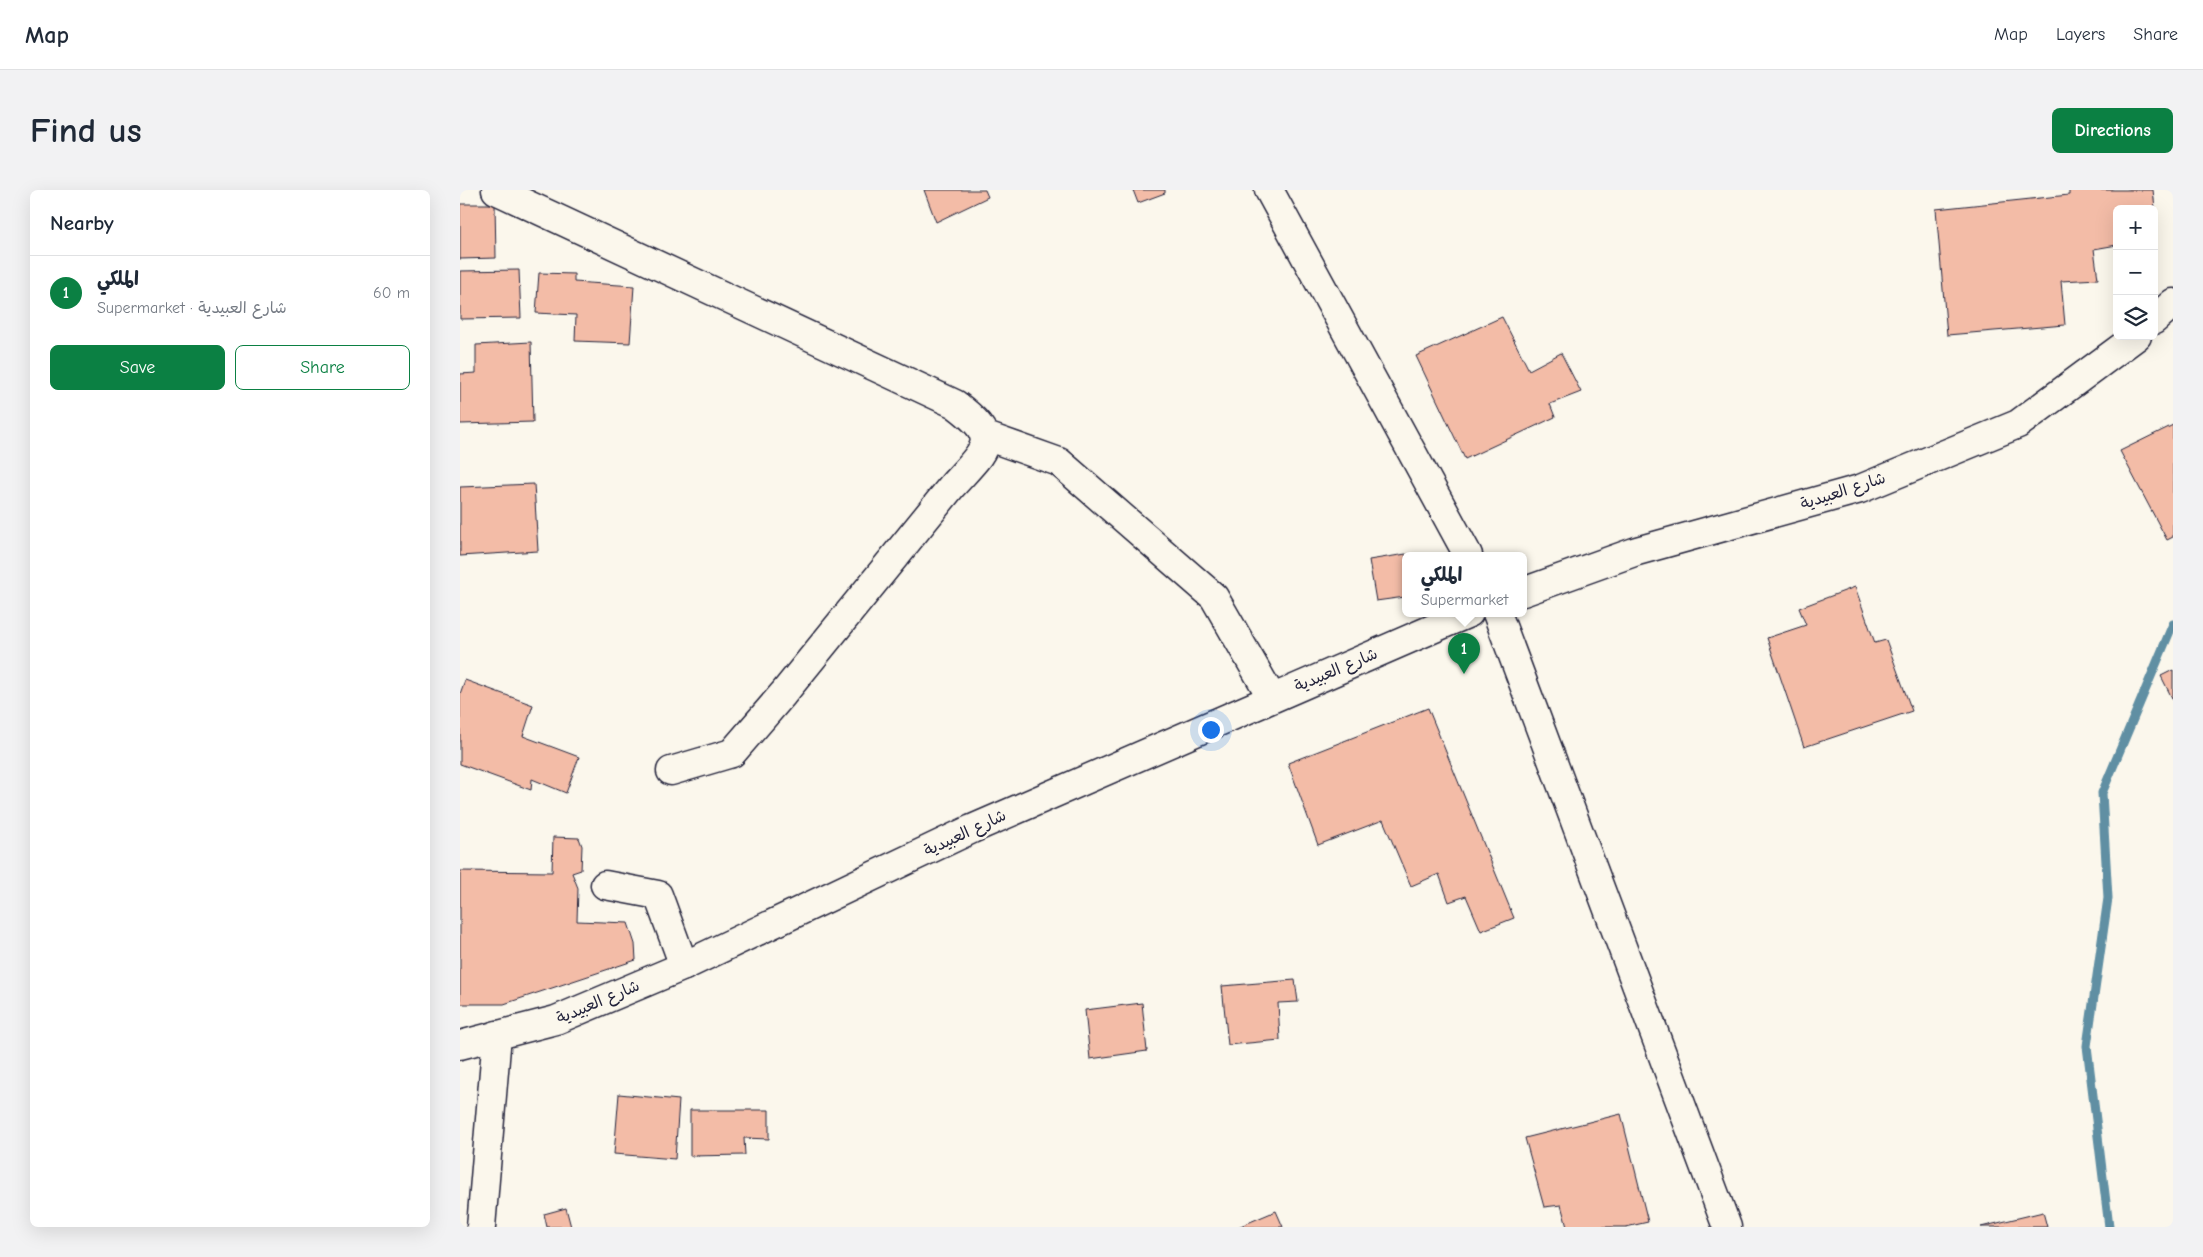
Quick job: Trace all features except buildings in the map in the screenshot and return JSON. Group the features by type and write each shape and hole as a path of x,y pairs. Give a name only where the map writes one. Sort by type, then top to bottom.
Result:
{"street":[{"path":"496,190 955,404 976,420 986,436 985,447 975,460 783,694 732,753 671,771"},
{"path":"1269,190 1466,552"},
{"path":"2158,316 2173,303"},
{"name":"شارع العبيدية","path":"1527,591 1637,551 1860,489 2011,426 2131,340"},
{"path":"986,436 1059,462 1214,597 1272,698"},
{"name":"شارع العبيدية","path":"460,1045 556,1020 684,966 972,829 1460,617"},
{"path":"1498,617 1725,1227"},
{"path":"605,884 658,895 684,966"},
{"path":"482,1227 498,1036"}],"waterway":[{"path":"2109,1227 2087,1046 2108,898 2102,793 2173,624"}],"place":[{"name":"الملكي","path":"1464,674"}]}
